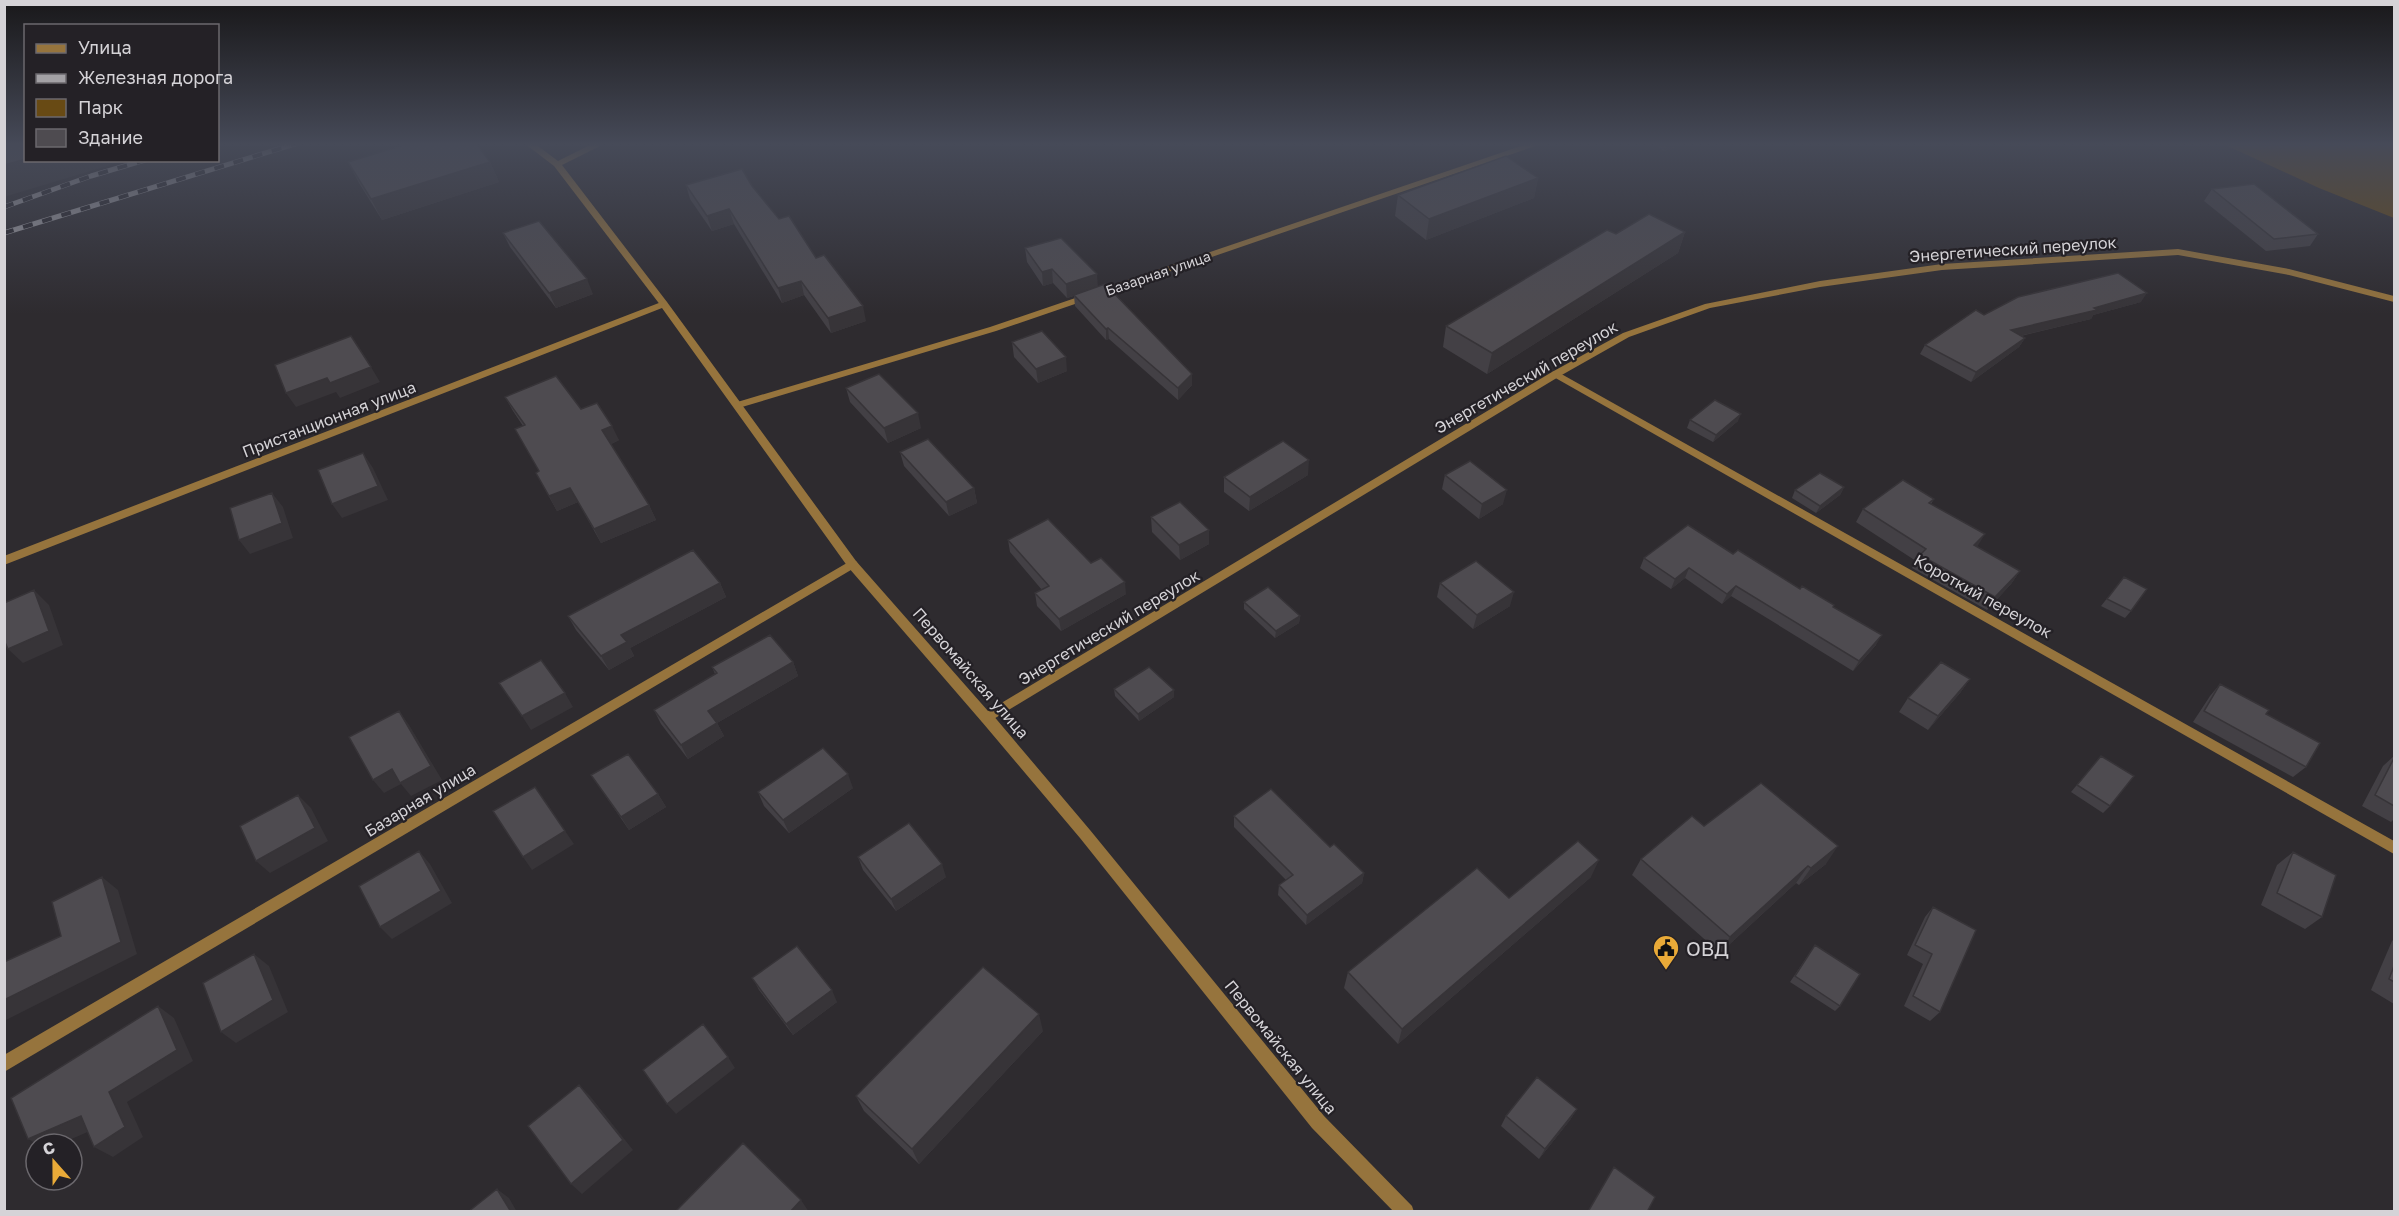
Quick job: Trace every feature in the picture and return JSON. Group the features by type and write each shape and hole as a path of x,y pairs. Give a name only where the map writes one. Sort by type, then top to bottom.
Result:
{"street":[{"name":"Первомайская улица","path":"584,200 664,304 852,564 1085,834 1318,1122 1406,1212"},
{"name":"Базарная улица","path":"738,405 993,329 1375,200"},
{"name":"Энергетический переулок","path":"987,718 1556,374 1626,335 1708,306 1820,284 1942,267 2178,252 2289,272 2394,299"},
{"name":"Пристанционная улица","path":"4,561 664,304"},
{"name":"Короткий переулок","path":"1556,374 2394,848"},
{"name":"Базарная улица","path":"4,1064 852,564"}],"green space":[{"path":"2348,200 2394,200 2394,218"}],"building":[{"path":"696,200 763,200 779,219 789,216 816,258 824,255 863,306 828,318 801,281 778,288 729,209 707,216"},
{"path":"1404,200 1480,200 1429,219"},
{"path":"2225,200 2274,200 2318,234 2274,239"},
{"path":"1649,214 1685,232 1492,353 1446,326 1607,230 1616,234"},
{"path":"539,221 587,279 549,293 503,233"},
{"path":"1061,238 1097,274 1066,284 1052,269 1042,272 1025,248"},
{"path":"2118,273 2147,293 2094,308 2097,310 2011,330 2025,338 1976,372 1925,345 1976,310 1984,315 2018,297"},
{"path":"1105,284 1192,374 1178,388 1108,328 1106,329 1074,295"},
{"path":"1042,331 1066,357 1036,369 1012,342"},
{"path":"351,336 371,367 330,383 327,378 286,393 275,365"},
{"path":"879,374 918,413 884,428 846,388"},
{"path":"556,376 581,409 597,403 612,426 602,430 649,505 594,529 570,488 549,496 536,473 539,471 515,429 525,425 505,397"},
{"path":"1715,400 1741,414 1716,435 1690,420"},
{"path":"928,439 974,488 946,502 900,452"},
{"path":"1283,441 1309,460 1250,497 1224,477"},
{"path":"363,453 378,486 332,504 318,470"},
{"path":"1470,461 1507,490 1482,504 1445,475"},
{"path":"1820,473 1844,487 1820,506 1795,490"},
{"path":"1903,480 1934,499 1929,503 1985,534 1974,545 2020,571 1995,597 1920,555 1926,549 1863,509"},
{"path":"272,493 282,523 239,540 230,508"},
{"path":"1180,502 1209,530 1179,545 1151,517"},
{"path":"1048,519 1091,563 1101,558 1125,582 1059,619 1035,593 1049,586 1008,540"},
{"path":"1688,525 1733,554 1738,550 1800,589 1802,586 1882,635 1859,661 1736,586 1727,594 1689,568 1675,579 1644,558"},
{"path":"693,550 720,583 621,635 627,642 601,656 568,616"},
{"path":"1476,561 1514,592 1477,615 1440,583"},
{"path":"2124,577 2147,589 2131,611 2107,599"},
{"path":"1268,587 1300,616 1276,631 1244,602"},
{"path":"34,590 49,631 8,649 4,640 4,603"},
{"path":"770,635 793,662 708,711 717,723 681,745 654,710 717,673 712,667"},
{"path":"541,660 565,693 522,716 499,683"},
{"path":"1941,662 1970,679 1938,716 1908,698"},
{"path":"1149,667 1174,690 1138,714 1114,689"},
{"path":"2220,684 2269,710 2266,714 2320,743 2306,767 2204,711"},
{"path":"399,711 431,766 400,783 392,769 373,780 349,737"},
{"path":"823,748 848,774 783,820 758,792"},
{"path":"628,754 658,794 621,817 591,775"},
{"path":"2101,756 2134,776 2110,806 2077,785"},
{"path":"2394,758 2394,806 2375,795"},
{"path":"1761,783 1838,846 1811,868 1808,866 1730,937 1641,859 1692,816 1704,826"},
{"path":"535,787 565,831 523,857 493,811"},
{"path":"1271,789 1330,847 1334,844 1364,873 1307,915 1279,885 1293,875 1234,816"},
{"path":"298,795 315,828 256,861 240,826"},
{"path":"909,823 942,864 891,899 858,857"},
{"path":"1578,841 1599,860 1402,1029 1348,972 1477,868 1509,898"},
{"path":"419,851 441,891 380,927 359,886"},
{"path":"2293,852 2336,875 2322,917 2277,893"},
{"path":"102,877 121,942 4,1000 4,962 61,936 52,902"},
{"path":"1933,907 1976,930 1940,1012 1913,996 1932,954 1915,945"},
{"path":"1815,945 1860,974 1840,1006 1795,976"},
{"path":"797,946 832,990 786,1024 752,978"},
{"path":"254,954 273,1000 221,1032 203,983"},
{"path":"2394,966 2394,982 2389,979"},
{"path":"983,967 1039,1014 912,1149 856,1096"},
{"path":"158,1006 177,1050 109,1092 125,1127 94,1147 81,1116 44,1132 25,1132 11,1098"},
{"path":"703,1024 728,1057 667,1104 643,1070"},
{"path":"1537,1077 1577,1109 1545,1149 1506,1116"},
{"path":"579,1085 623,1140 571,1184 528,1126"},
{"path":"743,1143 801,1200 790,1212 675,1212"},
{"path":"1614,1167 1655,1197 1647,1212 1591,1212 1589,1210"},
{"path":"497,1189 511,1212 468,1212"}],"railway":[{"path":"4,207 24,200"},
{"path":"4,233 113,200"}],"place":[{"name":"ОВД","path":"1666,971"}]}
